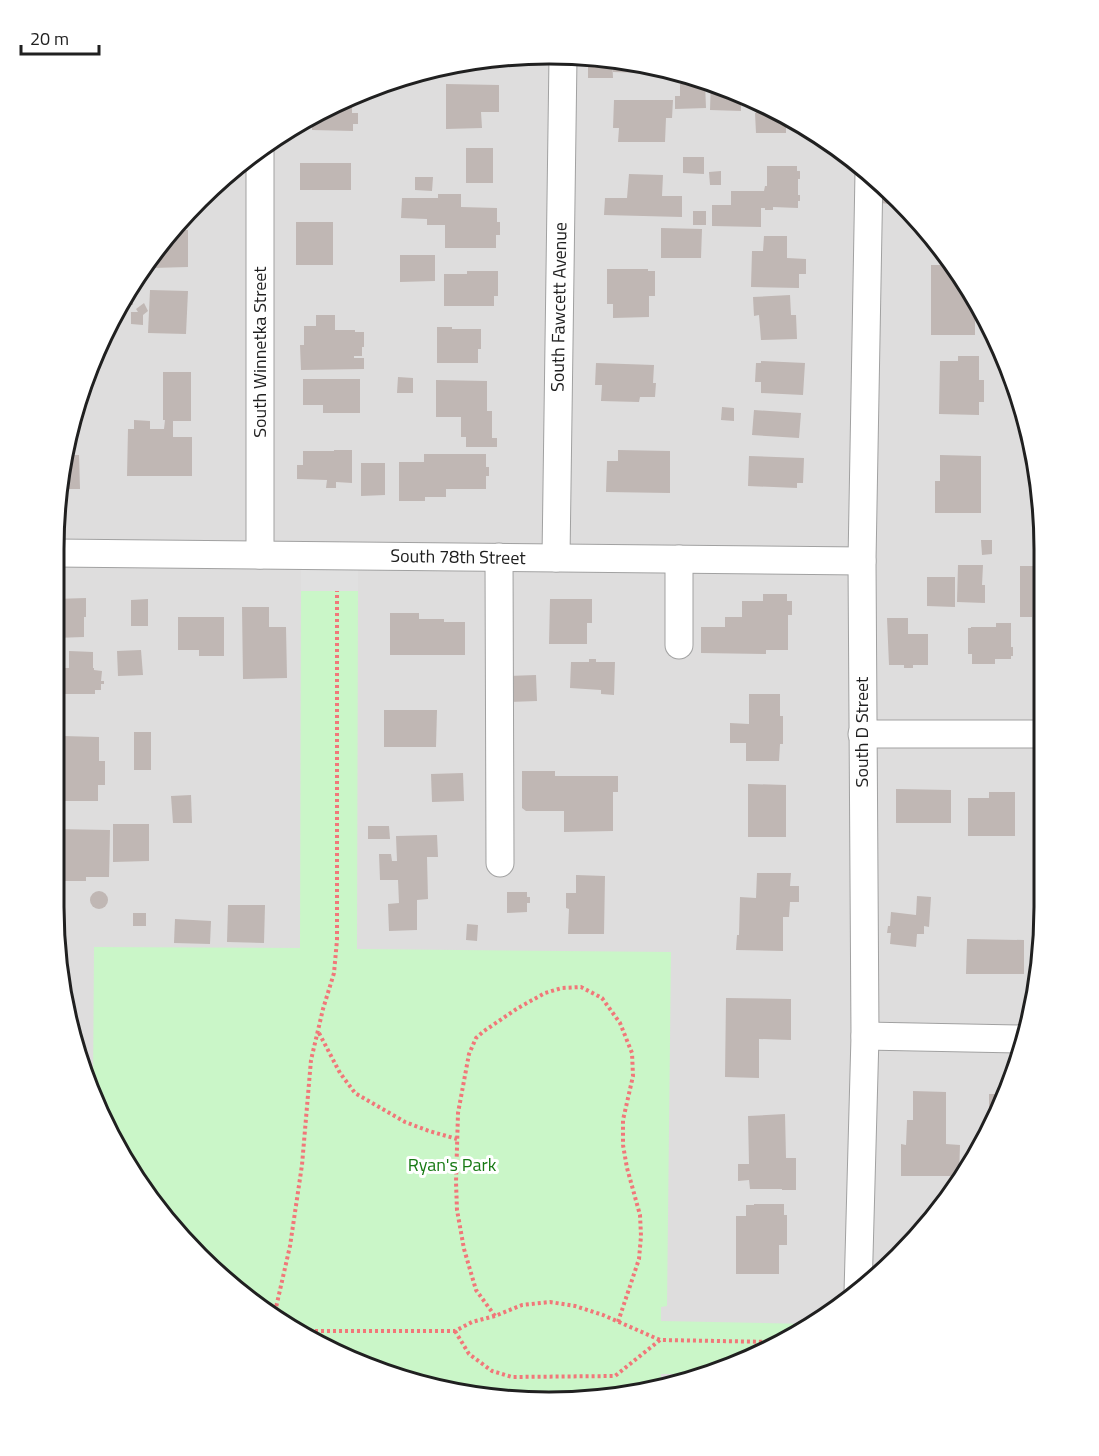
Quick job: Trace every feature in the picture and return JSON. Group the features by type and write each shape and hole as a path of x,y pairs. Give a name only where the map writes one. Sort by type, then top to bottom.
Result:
{"street":[{"name":"South Fawcett Avenue","path":"556,558 563,65"},
{"name":"South Winnetka Street","path":"260,161 260,555"},
{"name":"South D Street","path":"858,1280 865,1036 862,561 869,185"},
{"name":"South 78th Street","path":"64,553 862,561"},
{"path":"499,557 500,863"},
{"path":"679,559 679,645"},
{"path":"862,734 1034,734"},
{"path":"865,1036 1016,1039"}],"path":[{"path":"276,1307 290,1246 302,1165 312,1060 334,973 337,591"},
{"path":"495,1316 476,1290 458,1210 456,1182 458,1113 469,1054 476,1038 518,1008 544,993 562,988 581,987 602,998 620,1023 632,1053 633,1076 622,1120 623,1144 640,1215 641,1236 639,1259 618,1322"},
{"path":"319,1032 336,1066 355,1093 405,1122 457,1138"},
{"path":"315,1331 455,1331 472,1322 522,1305 550,1302 575,1306 660,1340 762,1342"},
{"path":"455,1331 469,1354 492,1371 512,1377 615,1376 660,1340"}],"shaded area":[{"path":"550,64 613,69 675,81 705,90 735,101 792,129 819,146 869,185 914,230 934,254 970,307 998,364 1018,424 1030,486 1034,550 1033,938 1030,970 1018,1032 998,1092 970,1149 953,1176 914,1226 869,1271 845,1291 792,1327 735,1355 675,1375 613,1387 550,1391 486,1387 424,1375 364,1355 307,1327 254,1291 230,1271 185,1226 146,1176 115,1121 90,1062 74,1001 64,906 64,550 69,486 81,424 101,364 129,307 146,280 185,230 230,185 254,165 307,129 335,115 364,101 424,81 486,69 518,66"},
{"path":"301,570 358,570 358,591 301,591"}],"green space":[{"name":"Ryan's Park","path":"301,591 358,591 357,949 671,952 667,1306 661,1307 661,1321 797,1324 735,1355 678,1374 661,1374 661,1378 581,1390 518,1390 486,1387 424,1375 364,1355 307,1327 254,1291 207,1249 165,1202 129,1149 101,1092 93,1071 94,947 300,948"}],"building":[{"path":"588,67 613,69 613,78 588,78"},
{"path":"613,69 636,73 613,72"},
{"path":"446,84 499,85 499,112 481,112 482,128 446,129"},
{"path":"680,84 705,90 706,108 675,109 675,96 680,96"},
{"path":"711,92 741,104 741,111 710,110"},
{"path":"614,100 673,100 672,118 666,118 665,142 618,142 619,128 613,128"},
{"path":"352,107 352,113 358,113 358,124 353,124 353,131 312,130 312,126"},
{"path":"756,111 786,126 786,133 756,133"},
{"path":"466,148 493,148 493,183 466,183"},
{"path":"683,157 704,157 704,174 683,173"},
{"path":"300,163 351,163 351,190 300,190"},
{"path":"767,166 797,166 797,171 800,171 798,208 773,207 773,210 765,210 761,208 761,227 712,226 712,205 731,205 731,191 764,191 767,186"},
{"path":"721,171 721,185 710,185 709,172"},
{"path":"629,174 663,175 662,196 682,196 682,217 604,215 605,198 627,198"},
{"path":"415,177 433,177 432,191 415,190"},
{"path":"438,194 461,194 461,207 497,208 500,235 496,235 496,248 445,248 445,225 427,225 427,219 401,218 402,198 438,198"},
{"path":"881,196 889,204 881,203"},
{"path":"693,211 706,211 706,225 693,225"},
{"path":"296,222 333,222 333,265 296,265"},
{"path":"661,228 702,229 701,258 661,258"},
{"path":"185,230 188,230 188,267 155,268"},
{"path":"764,236 787,236 787,258 806,259 806,274 799,274 799,288 751,287 752,251 763,251"},
{"path":"400,255 435,255 435,281 400,282"},
{"path":"931,265 942,265 975,317 975,335 931,335"},
{"path":"607,269 655,271 655,296 649,296 649,317 613,318 613,304 607,304"},
{"path":"467,271 498,271 498,296 494,296 494,306 444,306 444,274 467,274"},
{"path":"150,290 188,291 186,334 148,333"},
{"path":"790,295 791,315 796,315 797,339 761,340 759,315 754,316 753,297"},
{"path":"144,303 148,311 143,315 143,325 131,324 131,312 138,312 136,309"},
{"path":"316,315 335,315 335,330 364,332 362,356 354,356 354,358 364,358 364,369 301,370 300,345 304,345 304,326 316,326"},
{"path":"437,327 481,329 478,363 437,363"},
{"path":"958,356 979,356 979,380 984,380 984,402 979,402 979,415 939,414 940,361 958,361"},
{"path":"761,361 805,363 803,395 761,393 761,382 755,382 756,363 761,363"},
{"path":"596,363 654,365 655,397 640,397 639,402 601,401 602,385 595,385"},
{"path":"163,372 191,372 191,421 173,421 173,437 192,437 192,476 127,476 128,429 134,429 134,420 150,421 150,429 164,429"},
{"path":"398,377 413,378 413,393 397,393"},
{"path":"303,379 360,379 360,413 323,413 323,405 303,405"},
{"path":"436,380 487,381 487,411 492,411 492,438 497,438 497,447 466,447 466,437 461,437 461,417 436,417"},
{"path":"722,407 734,408 734,421 721,420"},
{"path":"754,410 801,413 799,438 752,435"},
{"path":"352,450 352,483 336,482 336,488 326,488 327,480 297,479 297,465 303,465 303,451"},
{"path":"618,450 670,451 670,493 606,492 607,461 618,461"},
{"path":"424,454 486,454 489,476 486,476 486,489 446,489 446,497 425,497 425,501 399,501 399,462 424,462"},
{"path":"74,455 79,455 80,489 69,489"},
{"path":"940,455 981,456 981,513 935,513 935,481 940,481"},
{"path":"749,456 804,458 803,483 797,483 797,488 748,486"},
{"path":"361,463 385,463 385,495 361,496"},
{"path":"981,540 992,540 992,554 982,555"},
{"path":"958,565 983,565 982,585 985,585 985,603 957,602"},
{"path":"1020,566 1034,566 1034,670 1032,617 1020,617"},
{"path":"927,577 955,577 955,607 927,606"},
{"path":"763,594 787,594 787,601 792,601 792,615 788,615 788,650 766,650 766,654 701,653 701,627 725,627 725,617 742,617 742,601 763,601"},
{"path":"86,598 84,637 64,638 64,599"},
{"path":"148,599 148,626 131,626 131,600"},
{"path":"550,599 592,599 592,623 587,623 587,644 549,644"},
{"path":"242,607 269,607 269,627 286,627 287,678 243,679"},
{"path":"390,613 419,613 419,619 465,622 465,655 390,655"},
{"path":"178,617 224,617 224,656 199,656 199,650 178,650"},
{"path":"887,618 908,618 908,634 928,634 928,665 913,665 913,668 904,668 904,665 889,665"},
{"path":"996,623 1011,623 1013,656 1011,659 995,659 995,664 972,664 972,654 968,654 968,628 996,627"},
{"path":"141,650 143,675 118,676 117,651"},
{"path":"69,651 93,652 93,668 102,671 101,681 104,681 104,684 101,684 101,690 95,690 95,694 64,694 64,668 69,668"},
{"path":"589,659 596,659 596,662 615,662 614,695 601,694 601,690 570,688 571,662 589,662"},
{"path":"536,675 537,701 509,702 508,676"},
{"path":"749,694 780,694 783,744 780,744 779,761 746,761 746,743 730,743 730,723 749,724"},
{"path":"384,710 437,710 436,747 384,747"},
{"path":"134,732 151,732 151,770 134,770"},
{"path":"64,736 99,737 99,761 105,761 105,785 98,785 98,801 64,801"},
{"path":"522,771 555,771 555,776 618,776 618,792 613,792 613,831 564,832 564,811 526,811 522,808"},
{"path":"463,773 464,801 432,802 431,774"},
{"path":"748,784 786,785 786,837 748,837"},
{"path":"896,789 951,790 951,823 896,823"},
{"path":"989,792 1015,792 1015,836 968,836 968,798 989,798"},
{"path":"191,795 192,823 173,823 171,796"},
{"path":"113,824 149,824 149,861 113,862"},
{"path":"368,826 389,826 390,839 368,839"},
{"path":"64,829 110,830 109,877 86,877 86,881 65,881"},
{"path":"437,835 438,857 427,857 428,899 417,900 417,930 389,931 388,904 399,903 398,880 380,880 379,854 391,854 392,861 397,861 396,836"},
{"path":"757,873 791,873 790,886 799,886 799,902 790,902 789,917 783,917 783,951 736,950 737,935 739,935 740,897 756,898"},
{"path":"576,875 605,876 604,934 568,934 569,909 566,908 566,893 576,893"},
{"path":"99,891 105,894 108,900 105,906 99,909 93,906 90,900 93,894"},
{"path":"507,892 527,892 530,903 527,903 527,912 507,913"},
{"path":"917,896 931,897 929,927 924,926 924,934 917,934 916,947 890,944 891,933 887,933 891,912 916,915"},
{"path":"228,905 265,905 264,943 227,942"},
{"path":"133,913 146,913 146,926 133,926"},
{"path":"175,919 211,921 210,944 174,943"},
{"path":"467,924 478,925 477,941 466,940"},
{"path":"967,939 1024,940 1024,974 966,974"},
{"path":"726,998 791,999 791,1040 759,1039 759,1078 725,1077"},
{"path":"913,1091 946,1092 946,1144 960,1145 959,1166 953,1176 901,1176 901,1144 906,1145 907,1120 913,1120"},
{"path":"989,1094 997,1094 989,1111"},
{"path":"785,1114 786,1158 796,1158 796,1190 750,1189 749,1180 738,1181 738,1164 749,1164 748,1116"},
{"path":"784,1204 784,1215 787,1215 787,1245 779,1245 779,1274 736,1274 736,1216 746,1216 746,1205"}]}
